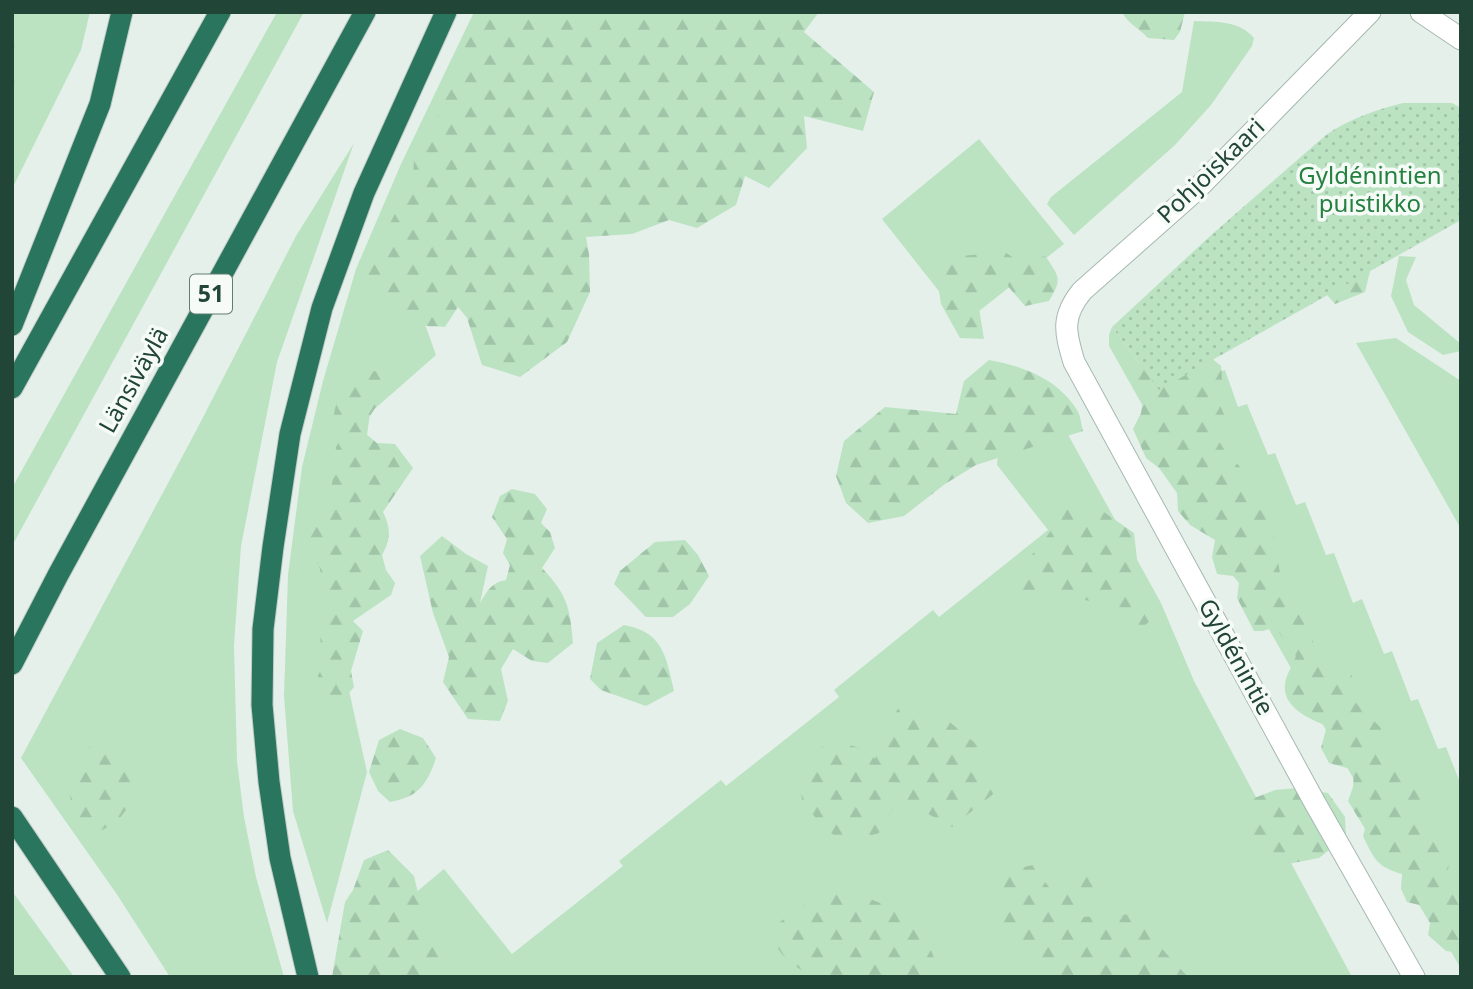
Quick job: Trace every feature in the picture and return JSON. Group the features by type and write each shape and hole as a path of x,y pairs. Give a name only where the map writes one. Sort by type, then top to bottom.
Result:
{"highway":[{"path":"12,325 100,104 122,12"},
{"path":"12,388 220,12"},
{"name":"Länsiväylä","path":"12,664 365,12"},
{"path":"308,977 281,858 269,782 262,705 263,629 275,535 290,434 322,308 364,193 446,12"},
{"path":"12,817 120,977"}],"street":[{"name":"Pohjoiskaari","path":"1066,335 1070,306 1082,291 1194,192 1370,12"},
{"path":"1421,12 1461,39"},
{"name":"Gyldénintie","path":"1066,335 1074,362 1173,545 1414,977"}],"green space":[{"path":"12,12 90,12 81,50 12,189"},
{"path":"277,12 304,12 12,546 12,488"},
{"path":"474,12 521,12 421,313 436,355 370,413 339,645 367,772 327,923 293,811 284,696 288,575 302,467 323,381 356,269 401,164"},
{"path":"481,12 819,12 804,32 874,92 863,131 804,116 807,148 769,188 745,176 736,205 697,228 669,220 632,234 586,237 590,292 567,342 520,377 482,365 467,318 458,307 445,327 423,325 407,316 389,300 373,282 364,266 377,249 413,178 414,159 422,138 441,128 437,114 456,76 471,29"},
{"path":"1122,12 1185,12 1180,32 1174,40 1148,38 1127,20"},
{"path":"12,21 25,41 16,87 12,88"},
{"path":"1194,21 1227,23 1241,28 1254,38 1252,46 1211,105 1175,145 1074,235 1047,204 1051,197 1182,92"},
{"name":"Gyldénintien puistikko","path":"1403,103 1452,103 1461,108 1461,220 1159,390 1112,327 1209,237 1326,135 1363,116"},
{"path":"979,139 1064,244 964,323 882,219"},
{"path":"354,143 277,362 241,546 234,645 237,761 244,817 256,877 284,977 170,977 116,893 21,758 197,429 296,236"},
{"path":"1022,251 1046,257 1054,270 1058,279 1049,301 1025,306 1006,284 977,296 984,339 960,338 941,304 936,273 950,257 1005,252 1015,259"},
{"path":"1399,256 1416,257 1406,280 1414,305 1461,344 1461,351 1443,355 1408,332 1391,296"},
{"path":"1373,259 1365,292 1335,304 1320,287"},
{"path":"1112,327 1159,390 1225,370 1238,407 1247,404 1268,455 1275,453 1296,505 1305,502 1326,555 1334,553 1353,603 1362,599 1384,654 1392,651 1411,701 1418,699 1438,749 1446,747 1461,785 1461,969 1109,346"},
{"path":"1396,338 1461,381 1461,529 1356,343"},
{"path":"1209,356 1221,366 1222,379 1216,396 1226,419 1217,438 1243,470 1243,488 1271,522 1280,573 1292,593 1317,651 1352,675 1353,700 1381,728 1382,744 1407,765 1411,783 1428,804 1423,814 1431,833 1445,839 1451,857 1448,869 1457,891 1461,894 1461,953 1446,951 1428,935 1430,923 1419,905 1407,902 1401,889 1402,874 1382,865 1374,856 1363,836 1365,829 1348,801 1353,787 1354,770 1329,763 1321,748 1327,726 1298,711 1292,706 1285,692 1286,681 1296,656 1275,627 1254,631 1237,598 1239,583 1233,576 1217,574 1212,557 1215,540 1190,525 1178,511 1177,493 1159,468 1146,458 1133,429 1141,413 1144,393 1130,372 1142,361"},
{"path":"989,360 1027,370 1050,382 1077,410 1083,431 976,465 945,484 904,516 868,523 846,503 836,476 844,441 885,407 956,414 964,381"},
{"path":"376,371 388,388 361,430 377,443 395,444 413,468 383,512 389,534 382,555 386,570 395,583 391,595 353,621 363,631 351,671 354,687 343,700 337,701 318,689 318,675 328,660 320,633 321,623 326,620 327,603 319,565 302,547 330,502 336,447 340,440 334,418 340,396 355,379"},
{"path":"1050,402 1161,603 1194,681 1352,977 403,977 414,894 444,869 512,954 623,866 619,861 721,780 726,786 839,697 834,690 933,610 939,617 1048,530 997,465 1000,433"},
{"path":"512,489 535,494 547,509 541,523 550,532 555,548 542,568 566,602 573,643 548,663 532,661 513,649 501,669 508,701 500,721 468,719 443,682 449,657 433,613 420,556 442,536 488,566 480,603 493,585 506,580 510,565 503,553 507,539 492,517 500,496"},
{"path":"1070,505 1098,508 1134,533 1139,576 1132,588 1159,614 1140,629 1114,607 1056,593 1028,606 1014,574 1038,548"},
{"path":"685,540 698,555 709,576 690,604 673,617 646,617 614,584 620,571 655,542"},
{"path":"624,625 637,628 655,640 661,647 668,667 674,691 646,706 601,690 590,679 597,643"},
{"path":"899,707 945,718 981,748 979,773 1005,769 1002,787 952,827 899,798 879,833 845,844 821,825 802,800 799,779 812,754 832,740 867,750 875,759 881,738"},
{"path":"400,729 423,738 436,758 429,776 420,788 408,797 390,802 378,791 369,772 379,740"},
{"path":"113,746 136,776 138,794 116,823 96,833 73,814 67,776 89,747"},
{"path":"1297,788 1328,793 1345,817 1346,837 1319,858 1267,868 1250,844 1249,800 1275,790"},
{"path":"388,850 414,876 424,919 446,977 332,977 345,902 353,890 364,860"},
{"path":"1033,865 1051,890 1082,869 1098,887 1080,917 1136,914 1188,977 1041,977 996,920 1002,872"},
{"path":"12,891 72,974 74,977 12,977"},
{"path":"853,892 907,914 928,943 942,977 815,977 786,959 769,930 819,893"}]}
